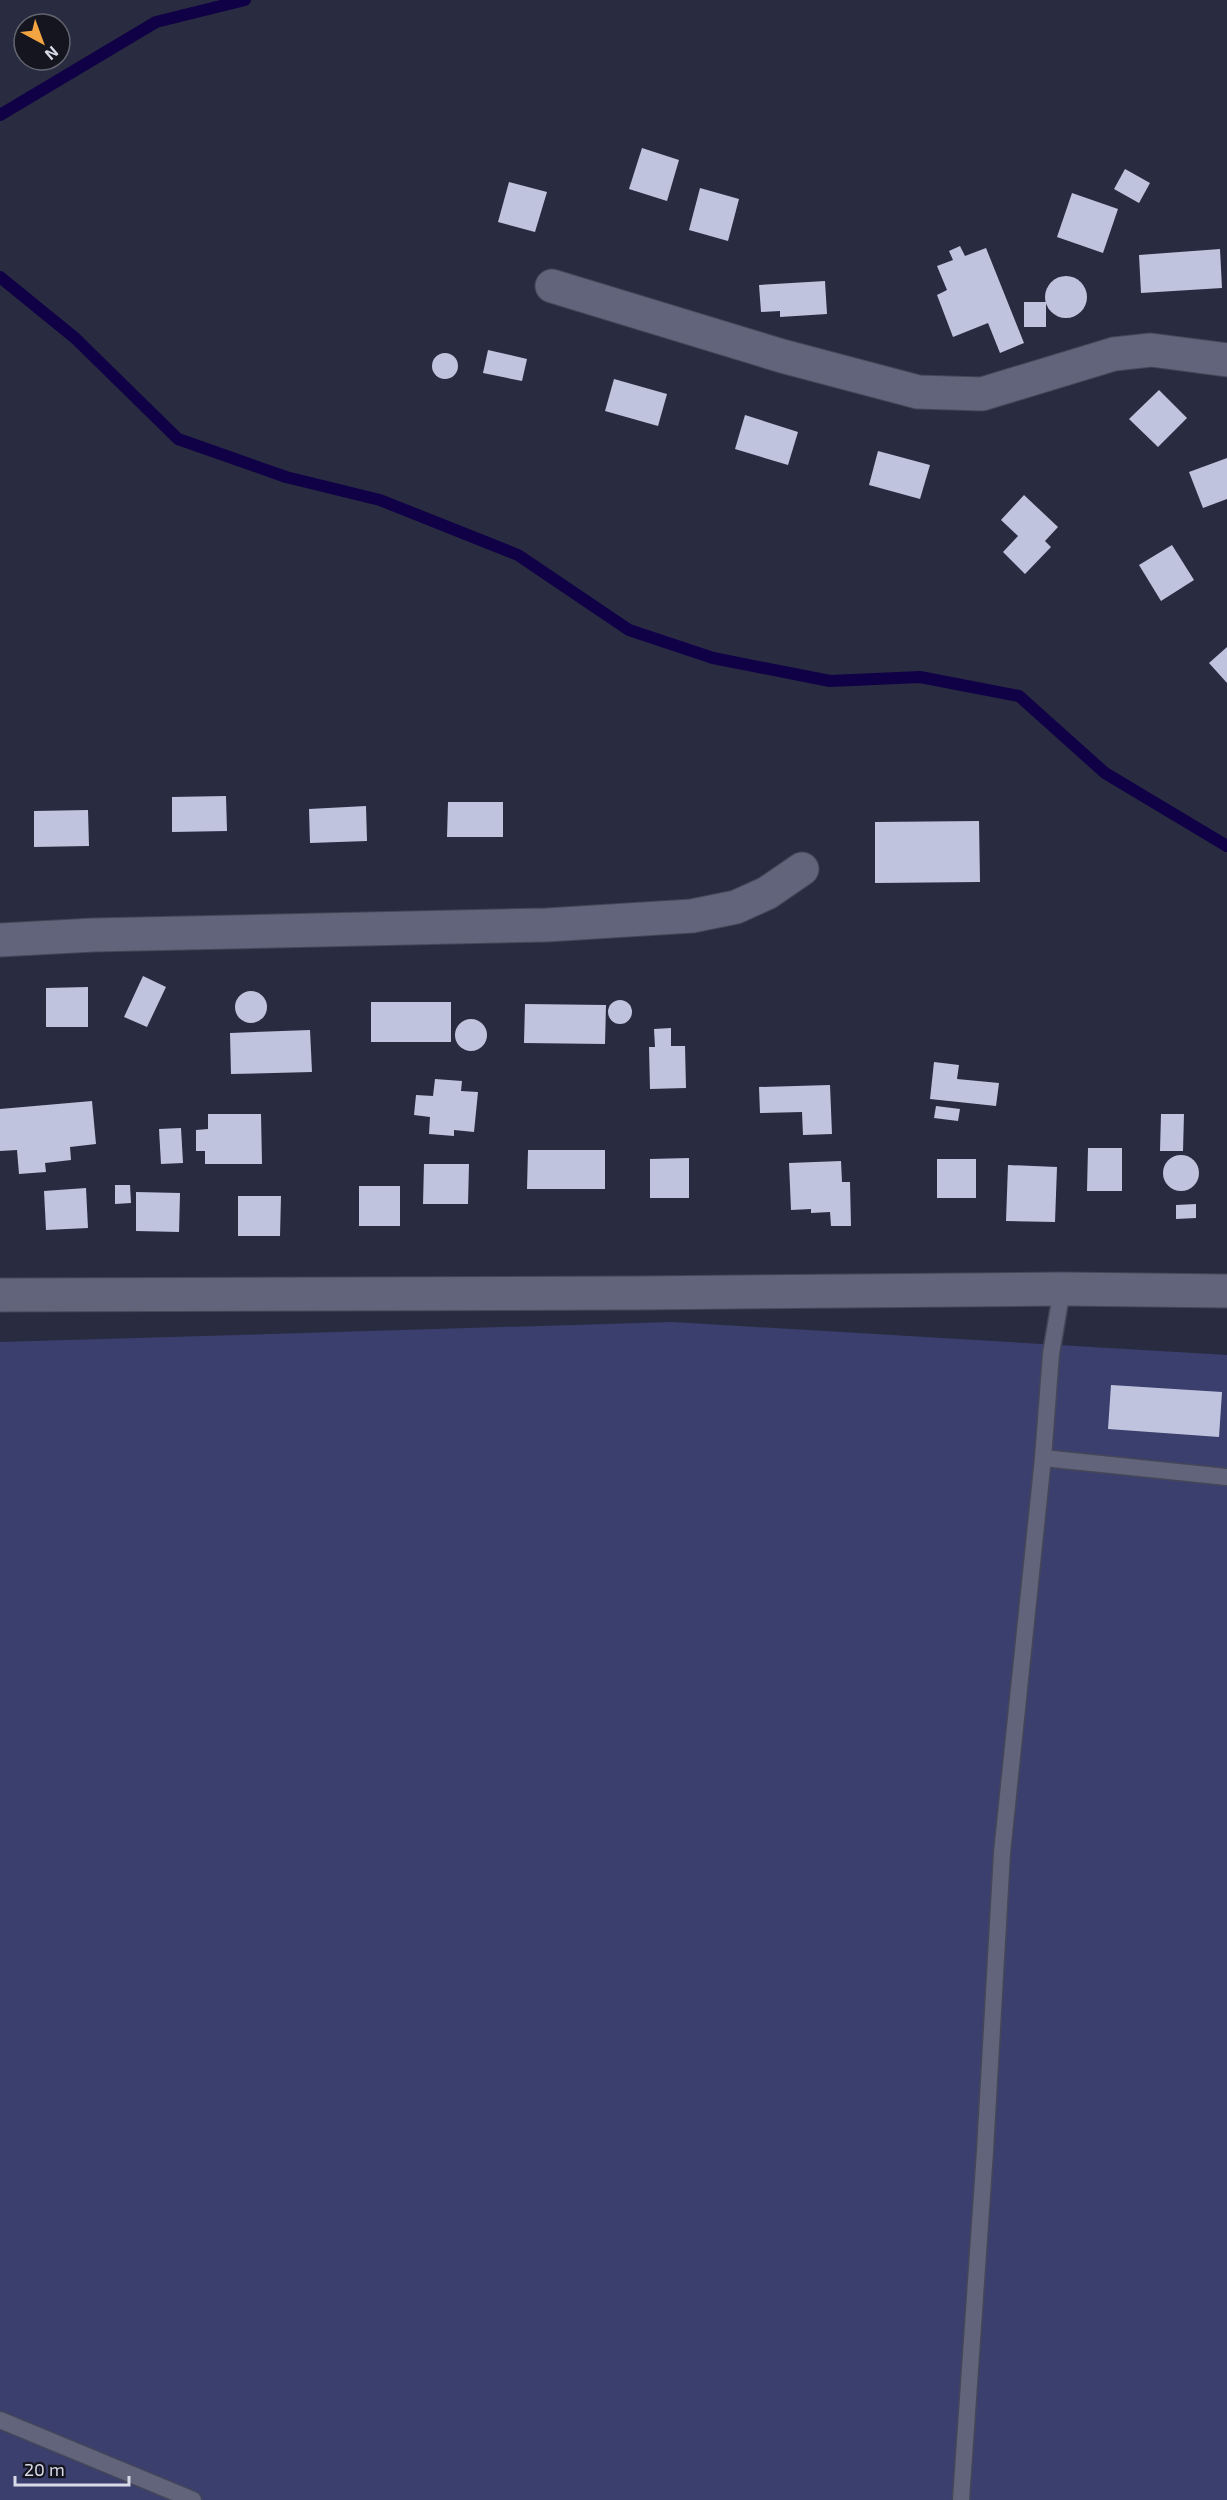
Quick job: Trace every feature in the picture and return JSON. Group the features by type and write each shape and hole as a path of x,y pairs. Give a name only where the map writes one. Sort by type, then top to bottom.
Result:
{"street":[{"path":"552,286 782,356 918,392 982,394 1114,354 1151,350 1227,360"},
{"path":"0,940 93,935 546,925 692,916 736,907 767,893 802,869"},
{"path":"0,1295 1062,1289 1227,1291"}],"lane":[{"path":"961,2500 985,2151 1002,1853 1051,1354 1062,1289"},
{"path":"1042,1458 1227,1477"},
{"path":"0,2420 193,2500"}],"shaded area":[{"path":"672,1322 1227,1355 1227,2500 0,2500 0,1342"}],"building":[{"path":"642,148 679,160 667,201 629,189"},
{"path":"1125,169 1150,183 1139,203 1114,189"},
{"path":"509,182 547,192 535,232 498,222"},
{"path":"700,188 739,199 728,241 689,230"},
{"path":"1072,193 1118,209 1103,253 1057,237"},
{"path":"960,246 965,256 986,248 1024,343 1000,353 988,323 953,337 937,295 947,290 937,266 953,260 949,251"},
{"path":"1220,249 1222,288 1141,293 1139,255"},
{"path":"1066,276 1081,282 1087,297 1081,312 1066,318 1051,312 1045,297 1051,282"},
{"path":"825,281 827,314 780,317 780,311 761,312 759,285"},
{"path":"1024,302 1046,302 1046,327 1024,327"},
{"path":"488,350 527,359 522,381 483,373"},
{"path":"445,353 454,357 458,366 454,375 445,379 436,375 432,366 436,357"},
{"path":"614,379 667,394 658,426 605,411"},
{"path":"1159,390 1187,418 1158,447 1129,419"},
{"path":"745,415 798,432 788,465 735,449"},
{"path":"878,451 930,465 920,499 869,485"},
{"path":"1227,458 1227,499 1203,508 1189,472"},
{"path":"1024,495 1058,527 1045,541 1051,547 1025,574 1003,552 1018,536 1001,520"},
{"path":"1172,545 1194,580 1161,601 1139,565"},
{"path":"1227,647 1227,683 1209,663"},
{"path":"226,796 227,831 172,832 172,797"},
{"path":"448,802 503,802 503,837 447,837"},
{"path":"366,806 367,841 310,843 309,809"},
{"path":"88,810 89,846 34,847 34,811"},
{"path":"979,821 980,882 875,883 875,822"},
{"path":"143,976 166,987 147,1027 124,1017"},
{"path":"88,987 88,1027 46,1027 46,988"},
{"path":"251,991 262,996 267,1007 262,1018 251,1023 240,1018 235,1007 240,996"},
{"path":"620,1000 629,1003 632,1012 629,1021 620,1024 611,1021 608,1012 611,1003"},
{"path":"371,1002 451,1002 451,1042 371,1042"},
{"path":"525,1004 606,1005 605,1044 524,1043"},
{"path":"471,1019 482,1024 487,1035 482,1046 471,1051 460,1046 455,1035 460,1024"},
{"path":"671,1028 671,1046 685,1046 686,1088 650,1089 649,1047 655,1047 654,1029"},
{"path":"310,1030 312,1072 231,1074 230,1033"},
{"path":"934,1062 959,1065 957,1079 999,1083 996,1106 930,1099"},
{"path":"435,1079 462,1081 461,1091 478,1092 474,1132 454,1130 454,1136 429,1134 430,1117 414,1115 416,1095 433,1096"},
{"path":"830,1085 832,1134 803,1135 802,1112 760,1113 759,1087"},
{"path":"92,1101 96,1144 70,1147 71,1160 45,1163 46,1172 19,1174 17,1150 0,1151 0,1109"},
{"path":"936,1106 960,1109 958,1121 934,1118"},
{"path":"208,1114 261,1114 262,1164 205,1164 205,1151 196,1151 196,1130 208,1129"},
{"path":"1161,1114 1184,1114 1183,1151 1160,1151"},
{"path":"181,1128 183,1163 161,1164 159,1129"},
{"path":"1088,1148 1122,1148 1122,1191 1087,1191"},
{"path":"528,1150 605,1150 605,1189 527,1189"},
{"path":"1181,1155 1194,1160 1199,1173 1194,1186 1181,1191 1168,1186 1163,1173 1168,1160"},
{"path":"689,1158 689,1198 650,1198 650,1159"},
{"path":"937,1159 976,1159 976,1198 937,1198"},
{"path":"841,1161 842,1182 850,1182 851,1226 831,1226 830,1212 811,1213 811,1209 791,1210 789,1163"},
{"path":"424,1164 469,1164 468,1204 423,1204"},
{"path":"1008,1165 1057,1167 1055,1222 1006,1221"},
{"path":"115,1185 130,1185 131,1203 115,1204"},
{"path":"359,1186 400,1186 400,1226 359,1226"},
{"path":"86,1188 88,1228 46,1230 44,1191"},
{"path":"136,1192 180,1193 179,1232 136,1231"},
{"path":"238,1196 281,1196 280,1236 238,1236"},
{"path":"1196,1204 1196,1218 1176,1219 1176,1205"},
{"path":"1111,1385 1222,1392 1219,1437 1108,1429"}],"waterway":[{"path":"0,115 156,22 245,0"},
{"path":"0,277 75,338 178,439 286,477 380,500 518,555 629,630 713,658 830,681 920,677 1019,696 1105,773 1227,846"}]}
